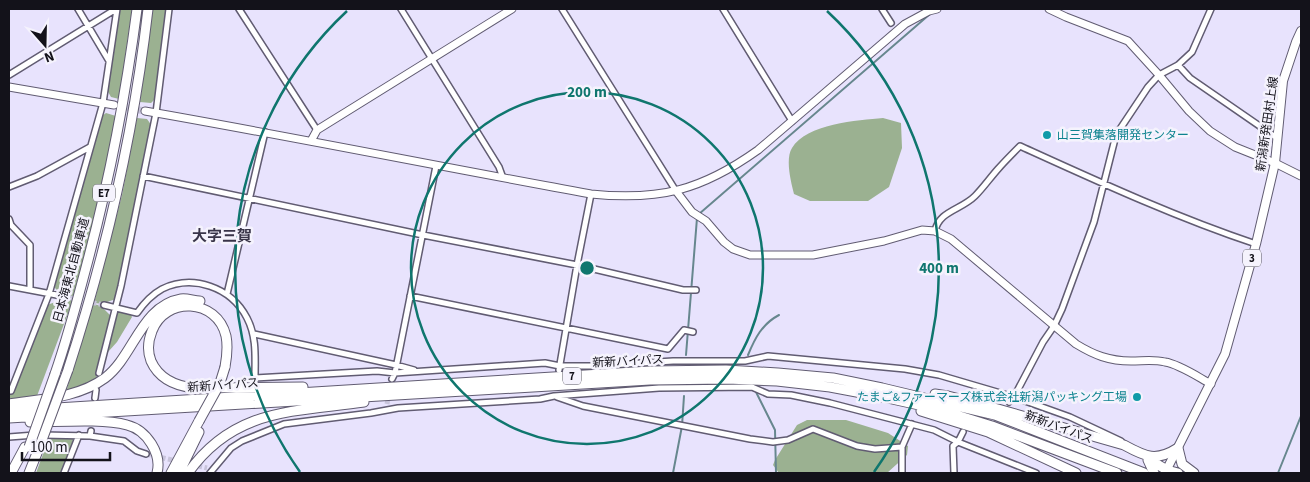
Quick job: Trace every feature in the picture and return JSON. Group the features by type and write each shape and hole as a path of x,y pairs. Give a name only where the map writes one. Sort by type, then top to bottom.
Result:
{"highway":[{"name":"日本海東北自動車道","path":"17,473 55,374 98,224 127,82 137,9"},
{"name":"日本海東北自動車道","path":"29,473 80,334 108,232 137,90 148,9"},
{"path":"9,404 69,395 90,387 106,377 123,357 148,319 163,305 182,299 200,301 215,309 224,318 231,333 232,352 228,367 179,473"},
{"path":"228,367 226,334 219,321 211,313 197,306 183,306 166,311 155,323 149,339 148,354 155,370 168,381 184,387 366,389"},
{"name":"新新バイパス","path":"9,411 650,372 726,370 778,372 833,378 995,415 1120,469"},
{"name":"新新バイパス","path":"9,418 650,380 777,381 830,387 937,409 1120,469 1144,473"},
{"path":"830,387 936,415 988,432 1076,473"},
{"path":"882,388 948,396 1124,445 1166,472 1178,473"},
{"path":"188,473 196,462 218,441 241,426 268,416 307,408 428,393"},
{"path":"171,473 202,421"},
{"path":"9,424 86,422 129,425 144,435 155,447 159,468 157,473"},
{"path":"11,473 27,447"},
{"path":"1140,454 1162,457 1178,448 1182,464 1194,473"},
{"path":"1148,459 1154,473"}],"main road":[{"name":"新潟新発田村上線","path":"1166,472 1225,354 1256,244 1275,163 1283,81 1301,32"}],"street":[{"path":"78,9 109,61"},
{"path":"9,75 116,9"},
{"path":"9,391 11,391 50,294 103,103 116,9"},
{"path":"99,373 115,308 156,113 169,9"},
{"path":"239,9 317,130"},
{"path":"401,9 499,167 503,178"},
{"path":"311,141 317,130 512,9"},
{"path":"562,9 676,191 692,212 706,221 733,250 750,255 813,255 884,241 922,230 935,231 951,239 1076,344 1094,355 1130,361 1153,360 1168,362 1210,384"},
{"path":"723,9 792,121"},
{"path":"882,9 891,23"},
{"path":"145,111 592,194 650,196 676,191 714,178 736,166 758,150 905,24 929,11 937,9"},
{"path":"1049,9 1128,41 1189,111 1210,131 1235,148 1275,163 1301,176"},
{"path":"1009,402 1014,397 1043,342 1054,326 1094,222 1116,135 1148,87 1159,75 1178,65 1192,52 1211,9"},
{"path":"1178,65 1190,78 1278,138"},
{"path":"9,87 114,106"},
{"path":"227,294 265,132"},
{"path":"935,231 936,222 975,196 1020,146 1198,224 1256,244"},
{"path":"9,187 37,176 90,147"},
{"path":"392,379 395,373 436,166"},
{"path":"143,176 423,235 577,265 683,290 696,290"},
{"path":"559,368 577,265 592,194"},
{"path":"9,219 10,225 30,245 30,290"},
{"path":"104,305 136,313 148,299 161,290 178,283 195,282 213,286 227,294 239,305 248,318 254,334 255,378 377,371 395,373 545,363 559,368 745,362 768,356 905,369 939,375 1014,397 1070,417 1121,441 1124,445"},
{"path":"9,286 62,296"},
{"path":"410,296 668,349 684,330 693,332"},
{"path":"254,334 396,365 415,371"},
{"path":"210,470 237,444 284,424 371,413 386,407 540,399 554,396 690,385 752,387 768,394 791,395 830,403 934,430 958,442 1036,473"},
{"path":"95,398 96,390"},
{"path":"554,396 556,390"},
{"path":"554,396 583,406 750,439 774,442 788,440 813,429 857,446 875,449 902,447"},
{"path":"902,473 902,447 912,424"},
{"path":"954,473 953,446 958,442 963,432"},
{"path":"9,437 90,433 124,441 137,451 146,454"},
{"path":"64,473 79,435"}],"green space":[{"path":"120,9 132,9 119,99 111,97 107,90"},
{"path":"153,9 167,9 156,93 151,103 140,102"},
{"path":"106,113 116,116 97,208 73,297 62,295 54,287 102,116"},
{"path":"137,118 147,119 152,126 116,299 104,304 94,303 122,195"},
{"path":"883,118 901,123 902,148 889,187 868,201 810,201 794,194 789,171 789,158 792,148 799,140 820,128 847,122"},
{"path":"61,298 73,300 37,396 9,399 9,393 13,393 47,305 61,300"},
{"path":"93,304 103,306 112,317 96,379 93,382 66,392"},
{"path":"116,312 130,313 132,317 117,342 108,352"},
{"path":"807,420 846,420 888,433 908,446 907,455 887,473 779,473 773,465 775,460 797,425"},
{"path":"49,438 73,439 72,448 61,473 36,473"}],"waterway":[{"path":"699,214 930,14"},
{"path":"686,355 697,218"},
{"path":"748,355 760,332 779,315"},
{"path":"755,390 775,430 776,473"},
{"path":"673,473 682,426 684,396"},
{"path":"1278,473 1301,416"}],"tunnel":[{"path":"117,106 145,111"},
{"path":"62,296 104,305"},
{"path":"387,404 392,379"},
{"path":"146,454 207,468"}],"place":[{"name":"山三賀集落開発センター","path":"1047,135"},
{"name":"たまご&ファーマーズ株式会社新潟パッキング工場","path":"1137,397"}],"district":[{"name":"大字三賀","path":"222,236"}]}
